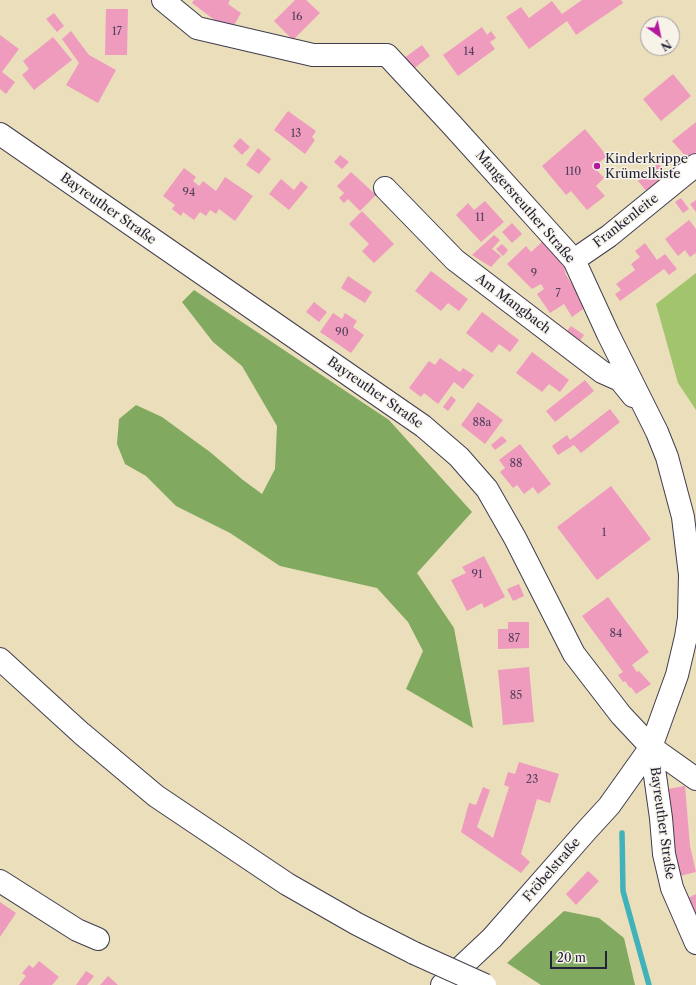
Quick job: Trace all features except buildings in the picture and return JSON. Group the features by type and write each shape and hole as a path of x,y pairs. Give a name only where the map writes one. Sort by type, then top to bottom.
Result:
{"street":[{"name":"Mangersreuther Straße","path":"163,0 197,28 313,55 387,55 574,260 608,334 657,432 667,457 683,516 690,575 689,618 677,675 651,747"},
{"name":"Bayreuther Straße","path":"0,134 423,426 459,457 487,489 515,538 574,654 621,715 651,747 696,779"},
{"name":"Frankenleite","path":"574,260 609,236 696,165"},
{"name":"Am Mangbach","path":"384,188 455,260 602,372 620,380 647,412"},
{"path":"0,659 81,733 156,796 287,884 414,953 485,985"},
{"name":"Bayreuther Straße","path":"651,747 661,818 664,854 672,888 696,942"},
{"name":"Fröbelstraße","path":"442,985 492,938 608,806 651,747"},
{"path":"0,881 77,930 98,939"}],"green space":[{"path":"696,273 696,410 678,383 656,304"},
{"path":"194,290 389,420 472,512 417,573 454,628 473,728 406,689 423,651 408,622 377,588 280,566 230,533 176,506 146,476 125,464 117,444 119,419 136,405 162,417 210,452 262,494 275,469 277,426 242,366 213,342 182,302"},
{"path":"564,911 599,918 624,938 635,985 541,985 507,963"}],"waterway":[{"path":"622,833 623,891 649,985"}],"place":[{"name":"Kinderkrippe Krümelkiste","path":"597,166"}]}
